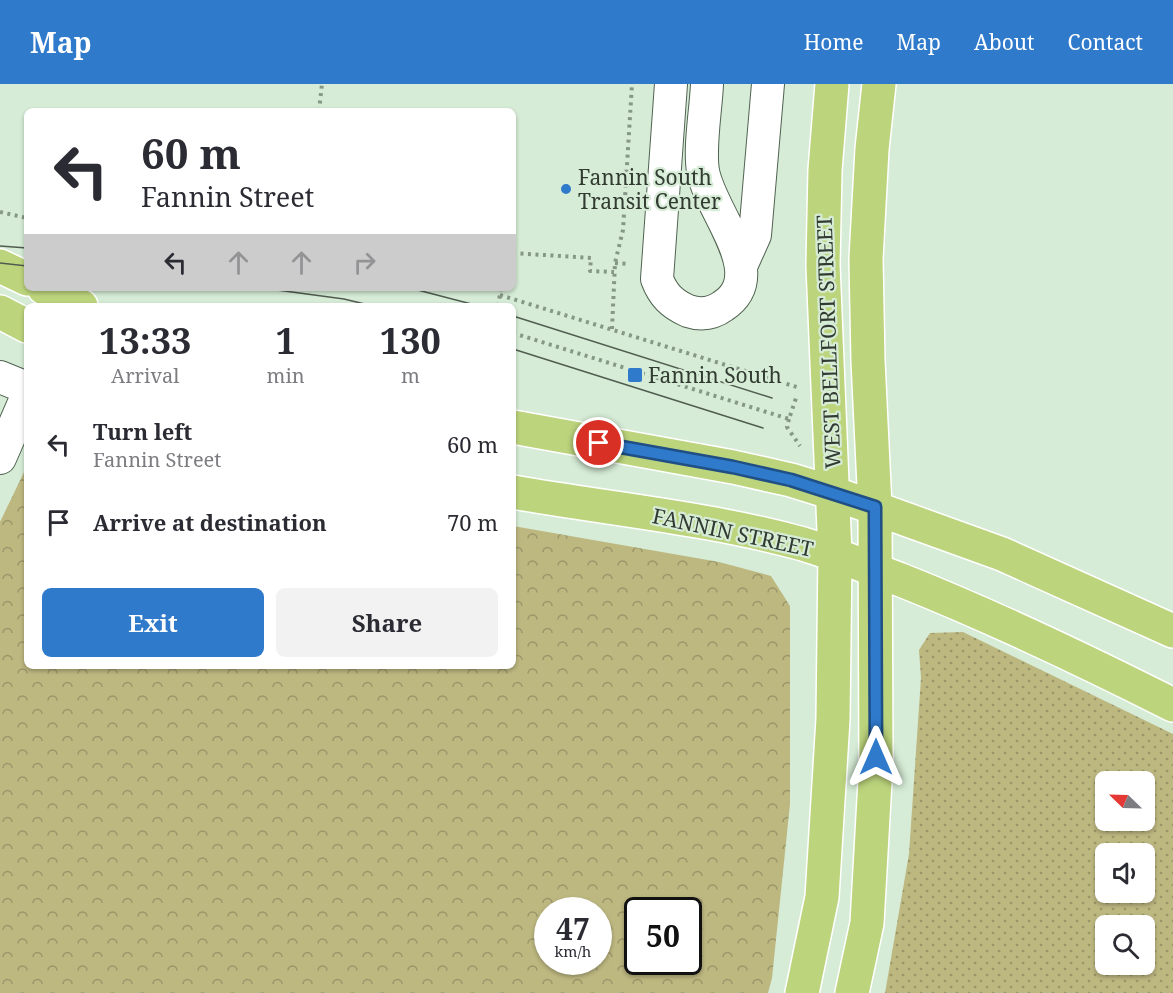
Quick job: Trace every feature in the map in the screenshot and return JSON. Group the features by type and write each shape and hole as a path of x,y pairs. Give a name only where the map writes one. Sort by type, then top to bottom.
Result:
{"main road":[{"name":"WEST BELLFORT STREET","path":"802,993 822,897 833,719 835,555 823,265 825,170 832,84"},
{"name":"WEST BELLFORT STREET","path":"852,993 867,923 876,763 875,507 866,259 872,149 879,84"},
{"path":"0,266 24,278"},
{"path":"50,291 75,303"},
{"path":"0,312 24,324"},
{"path":"516,428 733,467 791,480 833,493 1030,565 1173,631"},
{"name":"FANNIN STREET","path":"516,492 737,529 805,545 876,570 988,615 1173,705"}],"lane":[{"path":"671,84 657,279 667,298 681,308 700,314 718,309 734,297 741,279 742,264 755,235 768,84"},
{"path":"707,84 702,168 707,190 742,264"},
{"path":"0,377 24,387"},
{"path":"0,458 24,403"}],"path":[{"path":"320,108 322,84"},
{"path":"612,329 615,263 623,230 632,84"},
{"path":"628,148 637,149"},
{"path":"0,212 24,217"},
{"path":"516,253 591,258 590,271 614,272"},
{"path":"615,263 630,264"},
{"path":"499,303 501,291"},
{"path":"500,295 800,388 787,427 801,447"},
{"path":"516,334 789,419"}],"green space":[{"path":"24,472 24,669 516,669 516,527 719,562 771,576 790,606 790,804 772,978 768,993 0,993 0,522"},
{"path":"963,632 1173,734 1173,993 885,993 909,854 921,678 919,650 930,633"}],"tram line":[{"path":"0,246 24,248"},
{"path":"0,263 24,266"},
{"path":"284,291 361,303"},
{"path":"422,291 468,303"},
{"path":"516,317 772,398"},
{"path":"516,350 763,428"}],"place":[{"name":"Fannin South Transit Center","path":"566,189"},
{"name":"Fannin South","path":"635,375"}],"route":[{"path":"599,443 791,480 875,507 876,757"}]}
